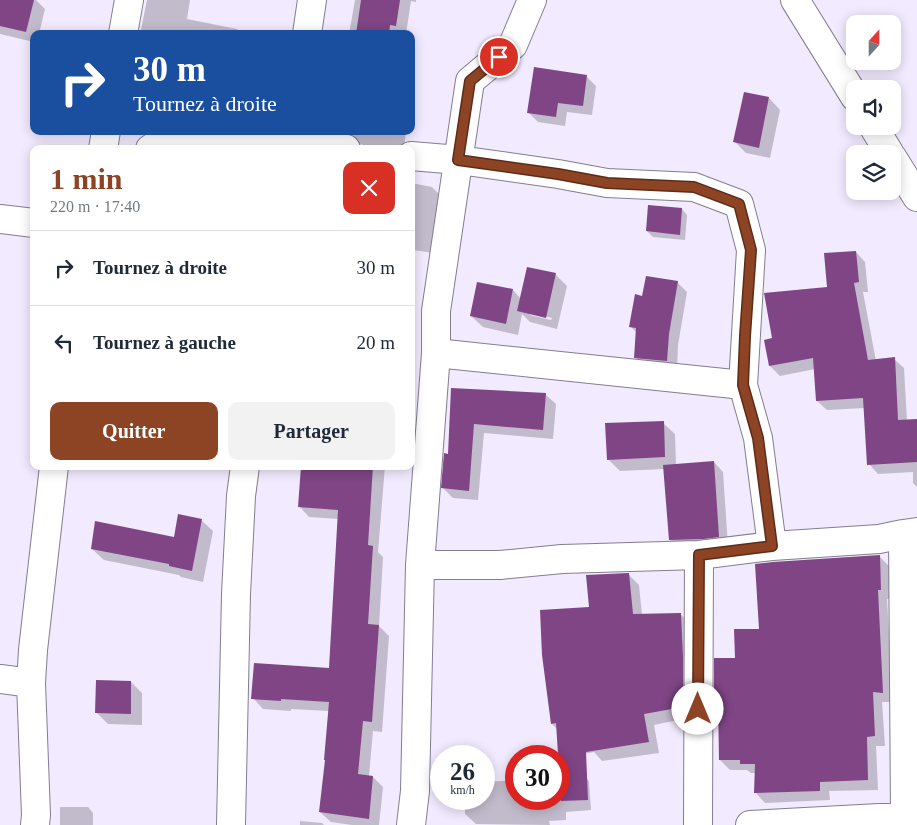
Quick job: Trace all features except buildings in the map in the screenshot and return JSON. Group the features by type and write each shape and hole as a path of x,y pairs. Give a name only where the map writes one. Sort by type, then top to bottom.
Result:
{"street":[{"path":"124,30 129,0"},
{"path":"308,30 312,0"},
{"path":"411,825 415,791 420,565 436,353 436,311 458,160 470,81 514,45 532,0"},
{"path":"795,0 846,82"},
{"path":"168,145 198,141 291,141 318,145"},
{"path":"415,156 458,160 607,183 694,187 739,204 751,250 743,385 758,438 772,546"},
{"path":"901,171 917,197"},
{"path":"0,218 30,222"},
{"path":"436,353 743,385"},
{"path":"35,825 31,683 54,470"},
{"path":"230,825 236,594 241,496 244,470"},
{"path":"420,565 500,565 562,559 699,555 772,546 880,539 910,533 911,816 750,825"},
{"path":"698,825 699,555"},
{"path":"0,679 31,683"}],"route":[{"path":"499,57 470,81 458,160 607,183 694,187 739,204 751,250 743,385 758,438 772,546 699,555 698,709"}]}
